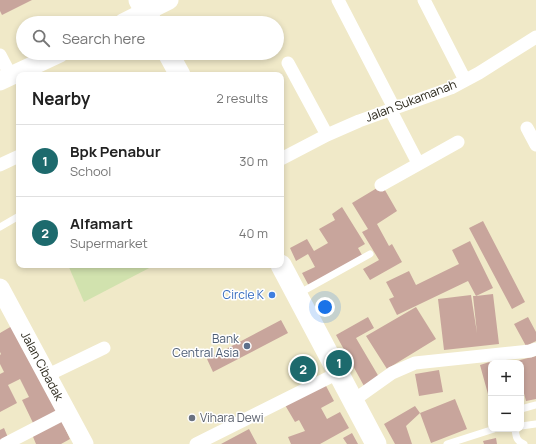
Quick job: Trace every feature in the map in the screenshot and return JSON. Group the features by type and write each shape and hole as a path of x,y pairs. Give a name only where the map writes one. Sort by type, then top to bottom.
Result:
{"main road":[{"path":"146,12 169,0"},
{"path":"21,72 45,60"},
{"path":"172,60 178,72"},
{"path":"6,79 16,74"},
{"path":"282,268 354,400 376,444"},
{"name":"Jalan Cibadak","path":"0,288 84,444"}],"street":[{"path":"338,0 418,163"},
{"path":"424,0 465,80"},
{"name":"Jalan Sukamanah","path":"284,156 326,135 451,88 479,73 536,37"},
{"path":"0,55 6,79"},
{"path":"288,63 326,135"},
{"path":"527,128 536,145"},
{"path":"381,185 458,142"},
{"path":"0,165 16,157"},
{"path":"48,375 104,348"},
{"path":"354,400 392,373 415,363 530,351 536,349"},
{"path":"196,444 338,373"},
{"path":"5,444 67,412"}],"lane":[{"path":"0,227 16,218"},
{"path":"297,295 370,254"},
{"path":"524,408 536,405"},
{"path":"524,426 536,424"},
{"path":"446,444 488,431"},
{"path":"516,432 519,442 524,444"}],"green space":[{"path":"69,268 149,268 84,302"}],"building":[{"path":"0,0 32,0 2,15 0,11"},
{"path":"382,185 397,211 377,224 389,246 392,244 402,262 370,280 363,269 379,260 362,232 368,229 352,203"},
{"path":"342,207 365,244 358,248 362,255 309,286 302,273 315,267 308,254 296,261 290,248 307,239 314,251 328,243 319,229 335,220 332,214"},
{"path":"483,221 525,302 512,309 469,228"},
{"path":"470,241 493,288 476,296 468,281 397,315 389,299 394,297 386,282 409,271 416,285 459,264 452,250"},
{"path":"493,294 499,344 444,350 438,299 471,295 477,333 473,296"},
{"path":"416,307 436,339 387,369 366,336"},
{"path":"368,317 374,328 356,338 379,377 364,386 336,335"},
{"path":"528,317 536,332 536,341 526,346 514,324"},
{"name":"Bank Central Asia","path":"281,320 288,333 213,372 207,359"},
{"path":"12,326 61,412 34,425 22,400 29,397 20,379 8,385 17,403 0,412 0,374 4,372 0,364 0,333"},
{"path":"536,356 536,399 526,401 524,393 524,360 520,360"},
{"path":"488,362 488,394 480,365"},
{"path":"439,370 443,392 419,396 415,374"},
{"path":"325,384 334,401 321,408 327,419 340,412 349,428 320,444 291,444 288,437 305,431 299,420 295,422 285,405"},
{"path":"455,399 467,429 431,443 420,413"},
{"path":"415,406 420,413 406,426 412,444 395,444 384,424"},
{"path":"61,419 70,439 61,444 36,444 31,432"},
{"path":"4,428 9,440 0,444 0,430"},
{"path":"249,429 257,444 221,444"},
{"path":"352,433 358,444 347,444 343,438"},
{"path":"496,438 497,444 484,444 483,441"}],"place":[{"name":"Circle K","path":"272,295"},
{"name":"Bank Central Asia","path":"247,346"},
{"name":"Bpk Penabur","path":"339,363"},
{"name":"Alfamart","path":"303,369"},
{"name":"Vihara Dewi","path":"192,418"}]}
